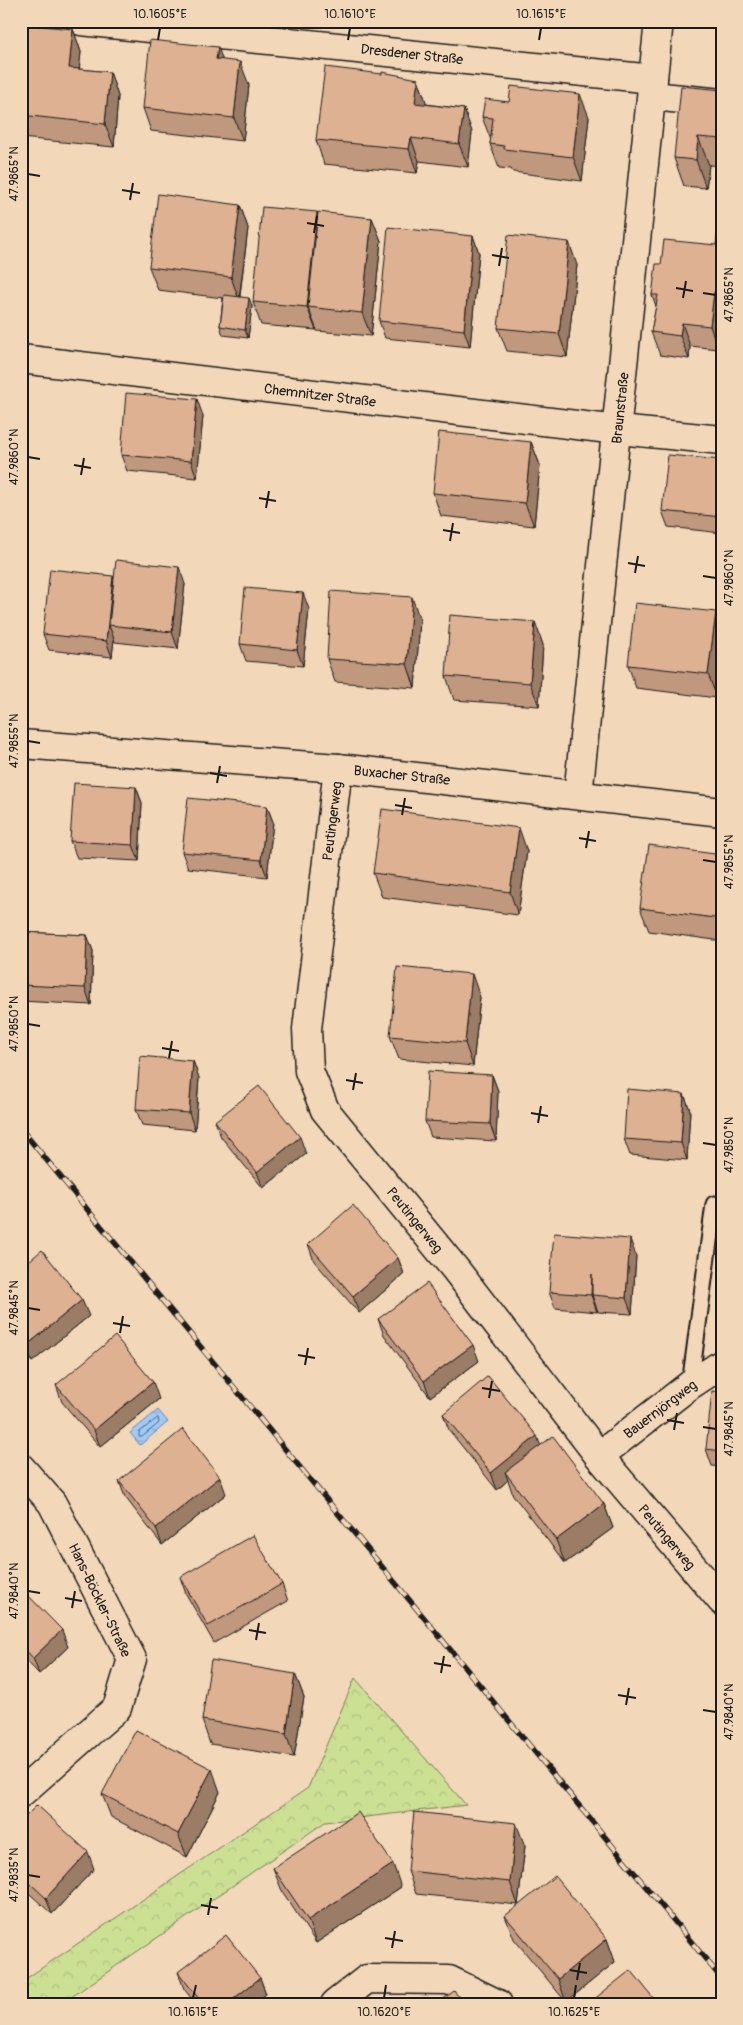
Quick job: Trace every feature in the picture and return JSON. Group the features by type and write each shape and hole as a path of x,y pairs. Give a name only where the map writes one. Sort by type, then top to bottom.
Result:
{"street":[{"name":"Dresdener Straße","path":"81,21 652,87 722,103"},
{"name":"Braunstraße","path":"578,795 618,430 659,21"},
{"name":"Chemnitzer Straße","path":"21,359 618,430 722,440"},
{"name":"Buxacher Straße","path":"21,744 338,768 722,812"},
{"name":"Peutingerweg","path":"338,768 308,1029 309,1072 325,1110 456,1270 599,1456 722,1601"},
{"name":"Bauernjörgweg","path":"599,1456 690,1385 722,1364"},
{"name":"Hans-Böckler-Straße","path":"21,1468 52,1503 132,1659 117,1708 21,1793"},
{"path":"335,2004 367,1979 449,1980 498,2004"}],"lane":[{"path":"690,1385 714,1204"}],"green space":[{"path":"355,1678 466,1805 325,1822 61,2004 21,2004 21,1982 308,1788"}],"water":[{"path":"158,1410 168,1422 140,1445 130,1433"}],"building":[{"path":"21,24 73,29 69,68 110,72 105,124 21,115"},
{"path":"150,40 218,47 216,59 240,62 234,118 143,108"},
{"path":"325,67 382,74 382,72 418,79 415,103 464,109 459,144 411,138 409,149 316,140"},
{"path":"511,86 580,94 573,157 504,149 504,146 490,144 493,118 482,117 485,99 509,102"},
{"path":"681,86 722,90 722,139 698,137 696,160 674,158"},
{"path":"158,194 240,205 231,277 149,267"},
{"path":"262,207 317,212 307,307 253,302"},
{"path":"318,212 372,218 362,313 308,307"},
{"path":"388,227 473,236 464,330 379,321"},
{"path":"718,228 722,228 722,293 714,292 710,326 682,323 680,336 651,332 658,295 652,295 656,264 661,264 664,240 716,245"},
{"path":"508,235 569,242 559,334 498,328"},
{"path":"224,295 249,298 245,330 220,326"},
{"path":"126,393 197,399 191,461 121,455"},
{"path":"439,432 531,442 525,503 433,493"},
{"path":"668,455 722,460 722,517 662,511"},
{"path":"116,560 179,567 172,632 109,625"},
{"path":"50,569 113,576 106,641 43,634"},
{"path":"245,588 303,593 297,650 240,644"},
{"path":"331,591 412,597 407,664 327,659"},
{"path":"635,603 716,612 708,674 628,665"},
{"path":"450,615 535,622 530,683 446,676"},
{"path":"74,783 136,787 133,845 70,841"},
{"path":"188,798 267,806 261,860 182,852"},
{"path":"382,809 519,828 510,892 373,873"},
{"path":"649,845 722,855 722,919 640,908"},
{"path":"21,932 87,935 85,988 21,985"},
{"path":"397,967 472,974 465,1043 390,1036"},
{"path":"140,1056 193,1061 189,1113 136,1109"},
{"path":"428,1071 492,1075 490,1124 425,1121"},
{"path":"259,1086 300,1137 257,1172 215,1121"},
{"path":"627,1089 684,1094 681,1143 624,1139"},
{"path":"353,1205 398,1258 353,1296 308,1244"},
{"path":"554,1233 630,1239 626,1298 592,1295 592,1274 591,1295 549,1292"},
{"path":"42,1250 82,1300 26,1346 21,1340 21,1268"},
{"path":"427,1283 473,1345 424,1381 378,1319"},
{"path":"115,1336 153,1382 94,1430 56,1385"},
{"path":"488,1376 537,1436 491,1473 443,1414"},
{"path":"712,1391 722,1392 722,1451 706,1449"},
{"path":"183,1429 220,1477 156,1528 119,1481"},
{"path":"553,1436 604,1504 556,1540 505,1472"},
{"path":"253,1535 282,1584 208,1626 180,1577"},
{"path":"21,1588 62,1630 33,1658 21,1645"},
{"path":"211,1660 295,1674 286,1734 202,1720"},
{"path":"136,1730 212,1769 178,1834 102,1794"},
{"path":"37,1805 88,1852 46,1898 21,1875 21,1821"},
{"path":"358,1812 393,1864 308,1920 273,1868"},
{"path":"414,1812 516,1823 510,1882 408,1871"},
{"path":"555,1876 607,1939 558,1979 505,1916"},
{"path":"226,1935 260,1978 227,2004 203,2004 178,1972"},
{"path":"631,1970 658,2004 588,2004"},
{"path":"454,1991 465,2004 437,2004"}],"railway":[{"path":"21,1129 722,1979"}]}
